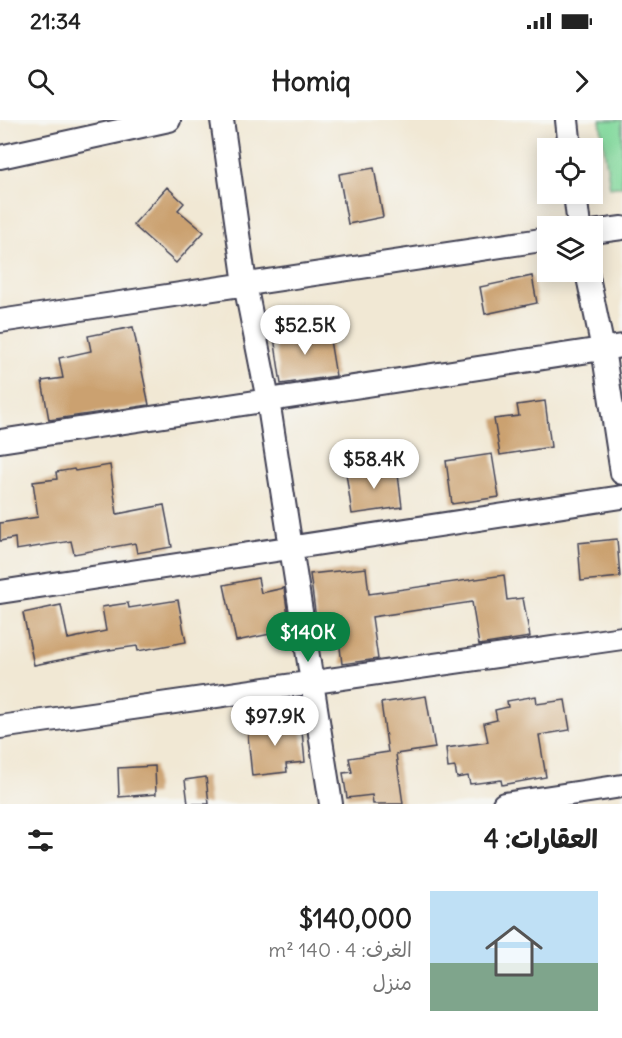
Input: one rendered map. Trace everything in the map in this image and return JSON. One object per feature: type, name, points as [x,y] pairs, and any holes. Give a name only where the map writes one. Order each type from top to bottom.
[{"type":"street","points":[[0,157],[169,120]]},
{"type":"street","points":[[222,120],[245,285],[268,400],[331,804]]},
{"type":"street","points":[[567,120],[569,138]]},
{"type":"street","points":[[603,231],[622,228]]},
{"type":"street","points":[[0,321],[537,241]]},
{"type":"street","points":[[590,282],[612,347],[622,473]]},
{"type":"street","points":[[0,441],[612,347]]},
{"type":"street","points":[[0,592],[622,497]]},
{"type":"street","points":[[0,727],[622,638]]},
{"type":"street","points":[[504,804],[622,786]]},
{"type":"green space","points":[[600,120],[622,120],[622,186],[610,188]]},
{"type":"building","points":[[374,168],[383,217],[348,224],[339,174]]},
{"type":"building","points":[[167,187],[184,203],[178,210],[204,232],[176,263],[133,225]]},
{"type":"building","points":[[532,276],[537,303],[485,314],[480,287]]},
{"type":"building","points":[[133,327],[149,405],[49,420],[42,381],[63,378],[59,358],[91,351],[88,336]]},
{"type":"building","points":[[328,328],[336,376],[281,384],[274,337]]},
{"type":"building","points":[[545,401],[551,447],[500,455],[494,419],[519,416],[517,405]]},
{"type":"building","points":[[492,454],[499,497],[452,504],[446,461]]},
{"type":"building","points":[[110,465],[117,514],[164,505],[172,547],[137,553],[135,543],[74,554],[71,541],[16,550],[15,538],[0,541],[0,523],[38,517],[33,482],[57,479],[56,472]]},
{"type":"building","points":[[397,466],[402,507],[352,514],[346,473]]},
{"type":"building","points":[[617,539],[620,577],[581,581],[578,543]]},
{"type":"building","points":[[366,568],[369,594],[504,575],[507,600],[523,598],[530,637],[479,645],[472,602],[372,617],[378,659],[342,664],[337,623],[317,626],[310,574]]},
{"type":"building","points":[[258,578],[261,593],[284,588],[290,630],[236,641],[224,585]]},
{"type":"building","points":[[178,600],[186,642],[138,651],[137,646],[109,650],[34,665],[23,613],[61,605],[68,639],[106,631],[102,607],[128,603],[129,608]]},
{"type":"building","points":[[426,696],[435,748],[396,754],[403,804],[373,804],[372,795],[347,798],[343,773],[352,772],[349,758],[388,752],[381,703]]},
{"type":"building","points":[[536,696],[537,704],[565,700],[570,730],[539,735],[546,777],[502,785],[501,780],[470,784],[468,776],[457,778],[455,767],[448,768],[446,748],[488,742],[484,723],[497,720],[495,710],[508,707],[507,701]]},
{"type":"building","points":[[301,721],[305,762],[286,764],[287,772],[252,776],[247,726]]},
{"type":"building","points":[[155,766],[156,794],[119,797],[118,768]]},
{"type":"building","points":[[206,777],[209,804],[188,804],[185,780]]}]
